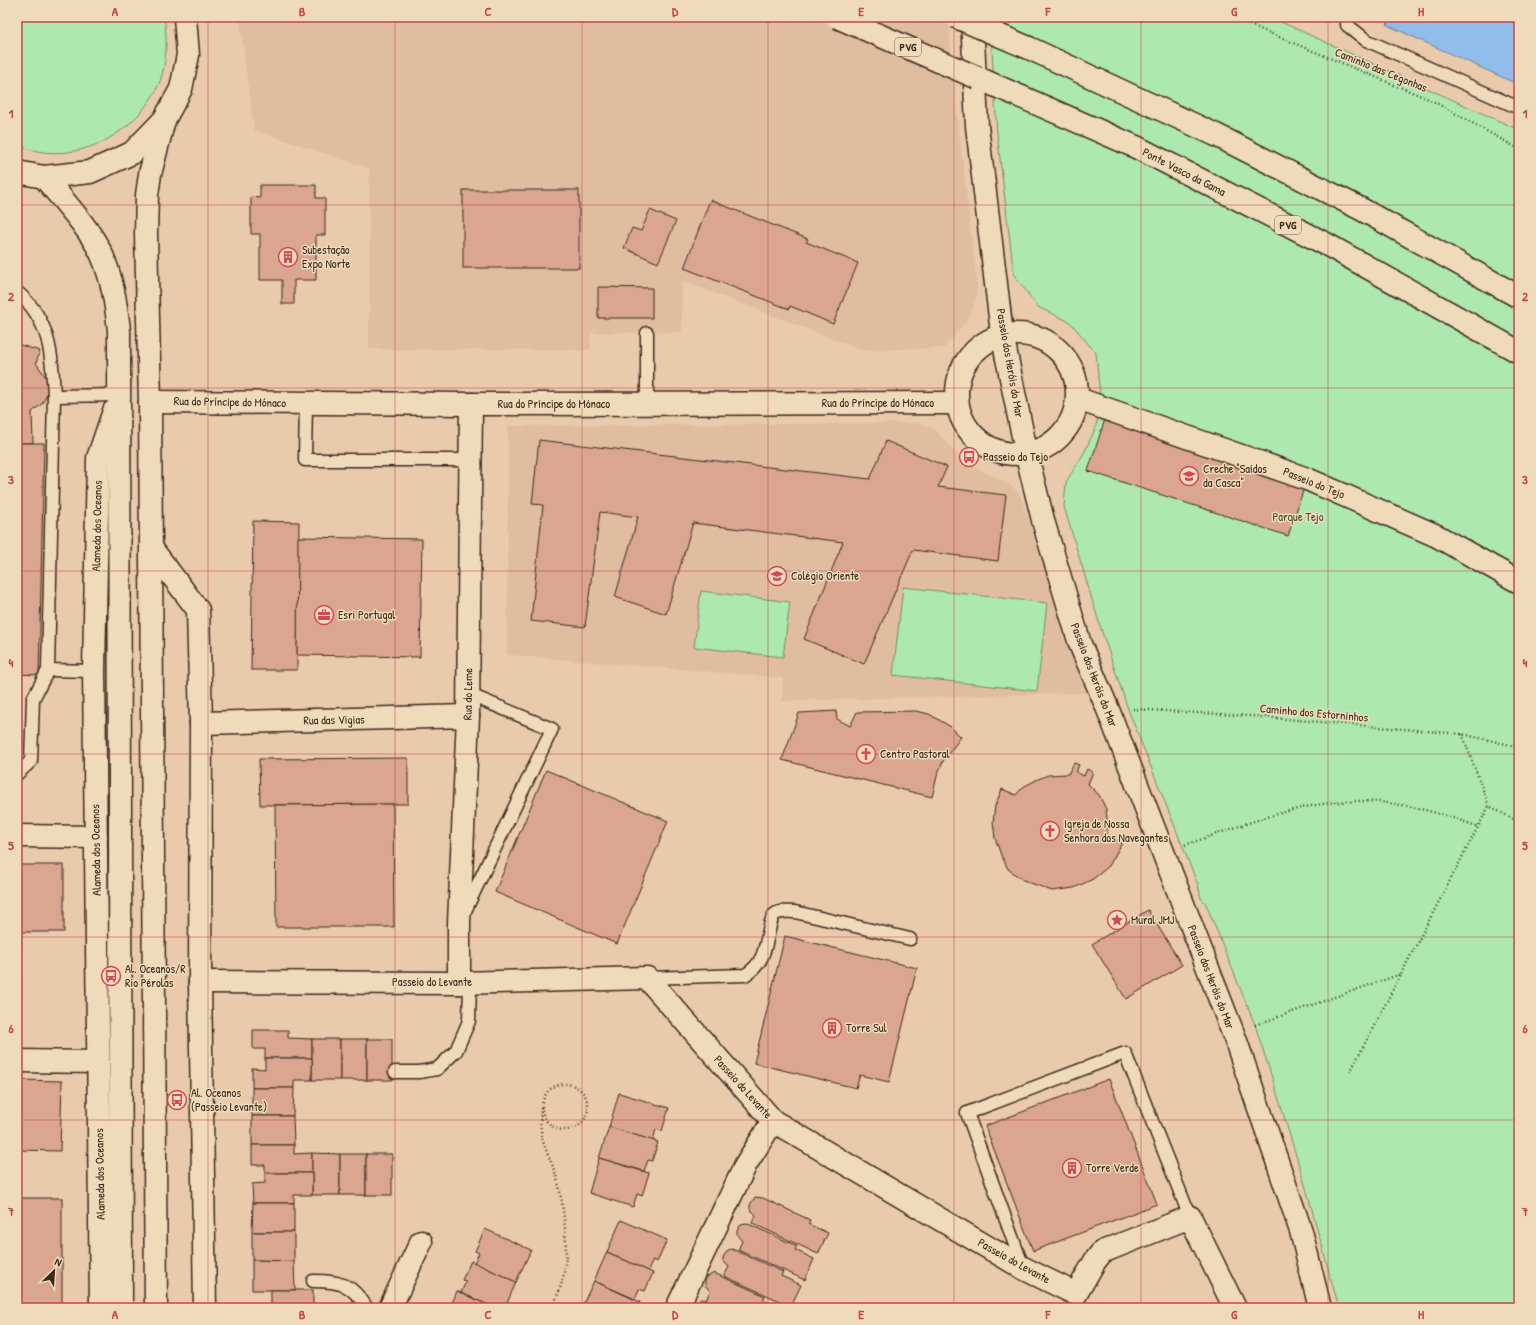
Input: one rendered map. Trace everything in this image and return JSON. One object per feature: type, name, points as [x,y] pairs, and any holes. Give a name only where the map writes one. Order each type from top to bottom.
[{"type":"main road","name":"Ponte Vasco da Gama","points":[[837,17],[1136,148],[1326,244],[1519,352]]},
{"type":"main road","points":[[956,17],[1070,66],[1216,135],[1361,209],[1519,297]]},
{"type":"main road","name":"Passeio dos Heróis do Mar","points":[[972,17],[977,126],[1002,334],[1027,456],[1044,524],[1080,644],[1107,707],[1236,1040],[1301,1231],[1320,1308]]},
{"type":"main road","points":[[156,1308],[152,549],[146,234],[147,195],[155,151],[164,120],[181,89],[188,55],[186,18]]},
{"type":"main road","points":[[17,172],[44,177],[90,172],[132,153],[164,120]]},
{"type":"main road","name":"Alameda dos Oceanos","points":[[44,177],[93,239],[100,252],[109,274],[119,330],[121,1308]]},
{"type":"main road","points":[[1002,334],[1024,334],[1040,337],[1053,345],[1064,356],[1073,369],[1077,384],[1078,399],[1074,414],[1068,427],[1058,439],[1046,447],[1027,456],[1003,453],[978,440],[968,429],[961,416],[957,403],[959,379],[968,358],[979,346],[1002,334]]},
{"type":"main road","name":"Alameda dos Oceanos","points":[[102,1308],[94,671],[98,458],[120,395]]},
{"type":"main road","name":"Passeio do Tejo","points":[[1078,399],[1307,479],[1437,536],[1519,582]]},
{"type":"main road","name":"Rua do Príncipe do Mónaco","points":[[150,402],[471,404],[957,403]]},
{"type":"main road","name":"Rua do Leme","points":[[464,983],[459,923],[468,716],[471,404]]},
{"type":"main road","points":[[152,549],[198,610],[200,723],[200,982],[205,1308]]},
{"type":"main road","name":"Rua das Vigias","points":[[200,723],[468,716]]},
{"type":"main road","points":[[17,836],[96,837]]},
{"type":"main road","name":"Passeio do Levante","points":[[200,982],[464,983],[647,978],[773,1121],[1023,1268],[1072,1301],[1094,1261],[1102,1252],[1190,1217]]},
{"type":"main road","points":[[17,1061],[98,1062]]},
{"type":"main road","points":[[677,1308],[746,1164],[773,1121]]},
{"type":"main road","points":[[1190,1217],[1235,1308]]},
{"type":"main road","points":[[390,1308],[421,1242]]},
{"type":"lane","points":[[1347,17],[1347,25],[1366,40],[1519,108]]},
{"type":"lane","points":[[17,292],[29,302],[46,330],[52,361],[54,396],[48,670],[33,700],[31,761],[17,774]]},
{"type":"lane","points":[[647,333],[647,404]]},
{"type":"lane","points":[[54,396],[120,395]]},
{"type":"lane","points":[[306,403],[305,460],[471,460]]},
{"type":"lane","points":[[48,670],[94,671]]},
{"type":"lane","points":[[459,923],[552,729],[468,694]]},
{"type":"lane","points":[[647,978],[745,975],[754,970],[762,960],[770,924],[774,916],[783,912],[795,912],[910,939]]},
{"type":"lane","points":[[395,1072],[419,1072],[437,1069],[456,1051],[469,1021],[464,983]]},
{"type":"lane","points":[[1023,1268],[967,1113],[1125,1054],[1190,1217]]},
{"type":"lane","points":[[313,1281],[329,1281],[346,1284],[358,1293],[367,1308]]},
{"type":"path","name":"Caminho das Cegonhas","points":[[1231,17],[1431,100],[1519,149]]},
{"type":"path","name":"Caminho dos Estorninhos","points":[[1107,707],[1250,716],[1462,734],[1519,747]]},
{"type":"path","points":[[1462,734],[1489,806],[1519,822]]},
{"type":"path","points":[[1182,846],[1275,814],[1317,804],[1342,802],[1380,802],[1413,807],[1436,812],[1479,827]]},
{"type":"path","points":[[1349,1074],[1489,806]]},
{"type":"path","points":[[1254,1025],[1401,974]]},
{"type":"path","points":[[541,1107],[546,1122],[553,1127],[568,1130],[582,1124],[588,1110],[588,1102],[581,1089],[567,1083],[559,1084],[549,1090],[542,1099],[541,1107],[540,1123],[541,1138],[559,1188],[565,1246],[565,1272],[552,1308]]},
{"type":"shaded area","points":[[239,17],[949,17],[951,59],[977,285],[976,298],[972,311],[965,323],[944,348],[862,350],[682,281],[682,332],[591,333],[591,350],[369,349],[369,168],[254,130]]},
{"type":"shaded area","name":"Colégio Oriente","points":[[923,424],[936,430],[965,463],[1004,481],[1014,488],[1021,497],[1086,693],[782,701],[783,678],[507,655],[508,426]]},
{"type":"green space","points":[[17,17],[164,17],[166,55],[162,75],[155,92],[130,124],[113,136],[96,145],[77,151],[57,153],[37,151],[17,145]]},
{"type":"green space","name":"Parque Tejo","points":[[990,17],[1270,17],[1519,130],[1519,1308],[1339,1308],[1306,1188],[1255,1025],[1206,904],[1201,898],[1198,885],[1128,709],[1101,629],[1064,507],[1066,482],[1084,453],[1095,429],[1101,407],[1096,353],[1070,322],[1038,307],[1014,275],[997,134]]},
{"type":"green space","points":[[903,587],[1047,603],[1037,691],[893,675]]},
{"type":"green space","points":[[701,591],[790,602],[783,657],[694,647]]},
{"type":"water","points":[[1390,17],[1519,17],[1519,85],[1387,25]]},
{"type":"building","name":"Subestação Expo Norte","points":[[260,185],[316,185],[316,198],[325,198],[325,235],[316,235],[316,280],[294,280],[294,304],[282,304],[282,280],[260,280],[260,234],[251,234],[251,197],[260,198]]},
{"type":"building","points":[[463,190],[579,190],[579,268],[463,268]]},
{"type":"building","points":[[710,200],[808,239],[806,242],[858,263],[833,324],[790,306],[789,309],[684,268]]},
{"type":"building","points":[[650,210],[676,221],[658,263],[624,248],[632,228],[641,231]]},
{"type":"building","points":[[598,287],[652,288],[652,318],[598,318]]},
{"type":"building","points":[[17,344],[40,351],[36,363],[48,380],[49,388],[43,403],[32,412],[33,443],[17,443]]},
{"type":"building","points":[[1106,416],[1306,482],[1288,536],[1088,471]]},
{"type":"building","points":[[539,440],[870,479],[886,441],[947,467],[938,487],[1006,495],[998,561],[913,550],[864,664],[804,639],[843,542],[693,523],[666,614],[615,597],[638,517],[600,512],[585,627],[531,621],[543,505],[532,504]]},
{"type":"building","points":[[17,443],[44,443],[39,675],[17,674]]},
{"type":"building","points":[[253,521],[299,522],[297,670],[251,670]]},
{"type":"building","points":[[298,537],[422,539],[420,657],[297,655]]},
{"type":"building","name":"Centro Pastoral","points":[[836,711],[837,719],[850,726],[857,712],[916,711],[929,714],[951,727],[961,737],[943,761],[937,776],[932,797],[782,760],[799,713]]},
{"type":"building","points":[[408,758],[408,804],[260,805],[259,759]]},
{"type":"building","name":"Igreja de Nossa Senhora dos Navegantes","points":[[1074,763],[1079,765],[1076,772],[1084,776],[1087,769],[1093,772],[1088,784],[1099,795],[1106,809],[1108,826],[1106,835],[1122,843],[1109,866],[1093,879],[1074,888],[1052,891],[1023,880],[1008,869],[995,838],[993,822],[995,806],[1002,789],[1016,795],[1023,787],[1038,779],[1048,775],[1068,774]]},
{"type":"building","points":[[546,770],[668,821],[617,944],[495,892]]},
{"type":"building","points":[[393,804],[394,927],[276,927],[275,805]]},
{"type":"building","points":[[17,865],[64,865],[64,932],[21,932],[21,998],[17,998]]},
{"type":"building","points":[[1148,910],[1182,965],[1126,999],[1092,944]]},
{"type":"building","name":"Torre Sul","points":[[785,936],[917,968],[889,1082],[860,1075],[856,1088],[754,1063]]},
{"type":"building","points":[[253,1030],[288,1030],[288,1038],[312,1039],[312,1058],[265,1058],[265,1049],[253,1049]]},
{"type":"building","points":[[312,1039],[340,1039],[340,1080],[312,1080]]},
{"type":"building","points":[[340,1039],[367,1039],[367,1080],[340,1080]]},
{"type":"building","points":[[367,1039],[392,1039],[392,1080],[367,1080]]},
{"type":"building","points":[[265,1058],[312,1058],[312,1080],[294,1080],[294,1088],[252,1088],[252,1068],[265,1069]]},
{"type":"building","name":"Torre Verde","points":[[1109,1079],[1157,1204],[1033,1251],[985,1126]]},
{"type":"building","points":[[17,1080],[62,1081],[60,1151],[17,1150]]},
{"type":"building","points":[[252,1088],[294,1088],[293,1116],[252,1116]]},
{"type":"building","points":[[619,1093],[669,1108],[662,1131],[656,1129],[653,1141],[609,1127]]},
{"type":"building","points":[[252,1116],[293,1116],[294,1145],[252,1145]]},
{"type":"building","points":[[609,1127],[658,1142],[652,1161],[648,1160],[644,1171],[599,1158]]},
{"type":"building","points":[[252,1145],[294,1145],[294,1154],[312,1153],[312,1173],[265,1173],[265,1165],[252,1165]]},
{"type":"building","points":[[312,1153],[340,1154],[340,1195],[312,1195]]},
{"type":"building","points":[[340,1154],[366,1154],[366,1195],[340,1195]]},
{"type":"building","points":[[366,1154],[392,1154],[392,1195],[366,1195]]},
{"type":"building","points":[[599,1158],[649,1173],[642,1196],[637,1194],[633,1207],[589,1193]]},
{"type":"building","points":[[265,1173],[312,1173],[312,1195],[294,1195],[294,1203],[253,1203],[252,1184],[265,1183]]},
{"type":"building","points":[[755,1197],[763,1198],[810,1220],[808,1224],[828,1233],[818,1254],[752,1223],[756,1215],[750,1209],[750,1205]]},
{"type":"building","points":[[17,1198],[62,1198],[62,1308],[17,1308]]},
{"type":"building","points":[[253,1203],[294,1203],[294,1232],[252,1232]]},
{"type":"building","points":[[621,1220],[667,1240],[657,1262],[653,1260],[648,1271],[607,1252]]},
{"type":"building","points":[[746,1223],[797,1246],[795,1250],[814,1259],[805,1280],[738,1250],[742,1241],[737,1235],[737,1231],[741,1224]]},
{"type":"building","points":[[485,1229],[531,1250],[516,1282],[474,1263],[479,1253],[475,1251]]},
{"type":"building","points":[[252,1232],[294,1232],[294,1261],[252,1260]]},
{"type":"building","points":[[732,1249],[783,1272],[781,1276],[801,1285],[791,1306],[724,1276],[729,1267],[723,1261],[723,1257],[728,1250]]},
{"type":"building","points":[[607,1252],[653,1273],[645,1291],[639,1289],[635,1299],[594,1281]]},
{"type":"building","points":[[252,1260],[294,1261],[295,1290],[252,1290]]},
{"type":"building","points":[[471,1261],[516,1282],[505,1308],[495,1308],[461,1293],[466,1281],[462,1280]]},
{"type":"building","points":[[714,1273],[765,1296],[763,1300],[780,1308],[724,1308],[706,1300],[710,1291],[705,1285],[705,1281],[707,1277]]},
{"type":"building","points":[[594,1281],[640,1302],[637,1308],[581,1308]]},
{"type":"building","points":[[271,1290],[313,1290],[313,1308],[271,1308]]},
{"type":"building","points":[[457,1291],[461,1293],[495,1308],[450,1308]]},
{"type":"building","points":[[701,1299],[722,1308],[692,1308],[694,1303]]},
{"type":"place","name":"Subestação Expo Norte","points":[[288,257]]},
{"type":"place","name":"Passeio do Tejo","points":[[969,457]]},
{"type":"place","name":"Creche \"Saídos da Casca\"","points":[[1189,476]]},
{"type":"place","name":"Colégio Oriente","points":[[777,576]]},
{"type":"place","name":"Esri Portugal","points":[[324,615]]},
{"type":"place","name":"Centro Pastoral","points":[[866,754]]},
{"type":"place","name":"Igreja de Nossa Senhora dos Navegantes","points":[[1050,831]]},
{"type":"place","name":"Mural JMJ","points":[[1117,920]]},
{"type":"place","name":"Al. Oceanos/R Rio Pérolas","points":[[111,976]]},
{"type":"place","name":"Torre Sul","points":[[832,1028]]},
{"type":"place","name":"Al. Oceanos (Passeio Levante)","points":[[177,1100]]},
{"type":"place","name":"Torre Verde","points":[[1072,1168]]}]
